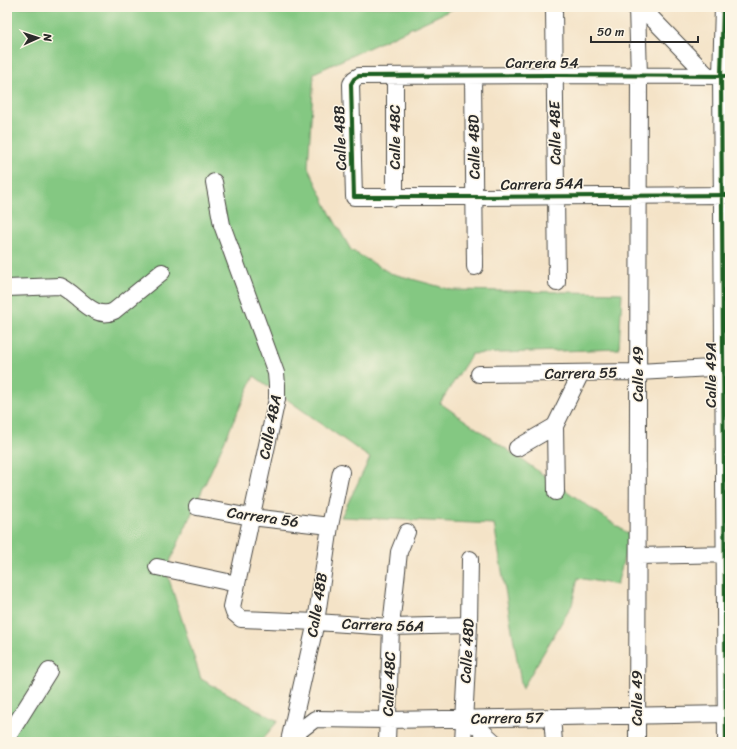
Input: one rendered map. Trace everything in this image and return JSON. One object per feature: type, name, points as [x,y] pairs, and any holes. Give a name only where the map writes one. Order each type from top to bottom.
[{"type":"street","name":"Calle 48E","points":[[554,7],[557,283]]},
{"type":"street","name":"Calle 49","points":[[637,7],[637,742]]},
{"type":"street","points":[[641,7],[720,76]]},
{"type":"street","name":"Calle 49A","points":[[723,7],[720,76],[726,195],[728,714],[726,742]]},
{"type":"street","name":"Carrera 54","points":[[354,79],[359,76],[720,76]]},
{"type":"street","name":"Calle 48C","points":[[395,76],[395,198]]},
{"type":"street","name":"Calle 48D","points":[[473,76],[475,267]]},
{"type":"street","name":"Calle 48B","points":[[354,79],[351,84],[354,197]]},
{"type":"street","name":"Calle 48A","points":[[214,182],[222,225],[276,372],[277,385],[277,399],[232,607]]},
{"type":"street","name":"Carrera 54A","points":[[354,197],[395,198],[726,195]]},
{"type":"street","points":[[7,288],[60,286],[67,289],[80,302],[90,308],[103,314],[108,314],[162,272]]},
{"type":"street","name":"Carrera 55","points":[[479,374],[638,372],[726,367]]},
{"type":"street","points":[[556,492],[554,426],[581,373]]},
{"type":"street","points":[[517,448],[554,426]]},
{"type":"street","name":"Calle 48B","points":[[289,740],[316,622],[330,526],[341,472]]},
{"type":"street","name":"Carrera 56","points":[[197,507],[251,517],[330,526]]},
{"type":"street","name":"Calle 48C","points":[[387,742],[391,627],[399,552],[407,532]]},
{"type":"street","points":[[638,556],[727,554]]},
{"type":"street","name":"Calle 48D","points":[[462,742],[466,719],[470,625],[470,559]]},
{"type":"street","points":[[157,567],[237,584]]},
{"type":"street","name":"Carrera 56A","points":[[232,607],[234,613],[241,619],[391,627],[470,625]]},
{"type":"street","points":[[7,738],[49,671]]},
{"type":"street","name":"Carrera 57","points":[[289,740],[315,718],[388,720],[728,714]]},
{"type":"street","points":[[552,717],[554,742]]},
{"type":"street","points":[[466,719],[494,742]]},
{"type":"green space","points":[[7,7],[457,7],[314,73],[308,167],[330,213],[351,250],[390,273],[452,290],[622,293],[619,349],[472,354],[440,403],[630,535],[617,585],[578,578],[572,605],[522,689],[494,524],[341,517],[370,458],[254,376],[166,570],[201,679],[278,721],[260,742],[7,742]]},
{"type":"cycle path","points":[[723,7],[721,76],[726,742]]},
{"type":"cycle path","points":[[730,76],[359,76],[354,79],[351,84],[354,197],[730,195]]}]
